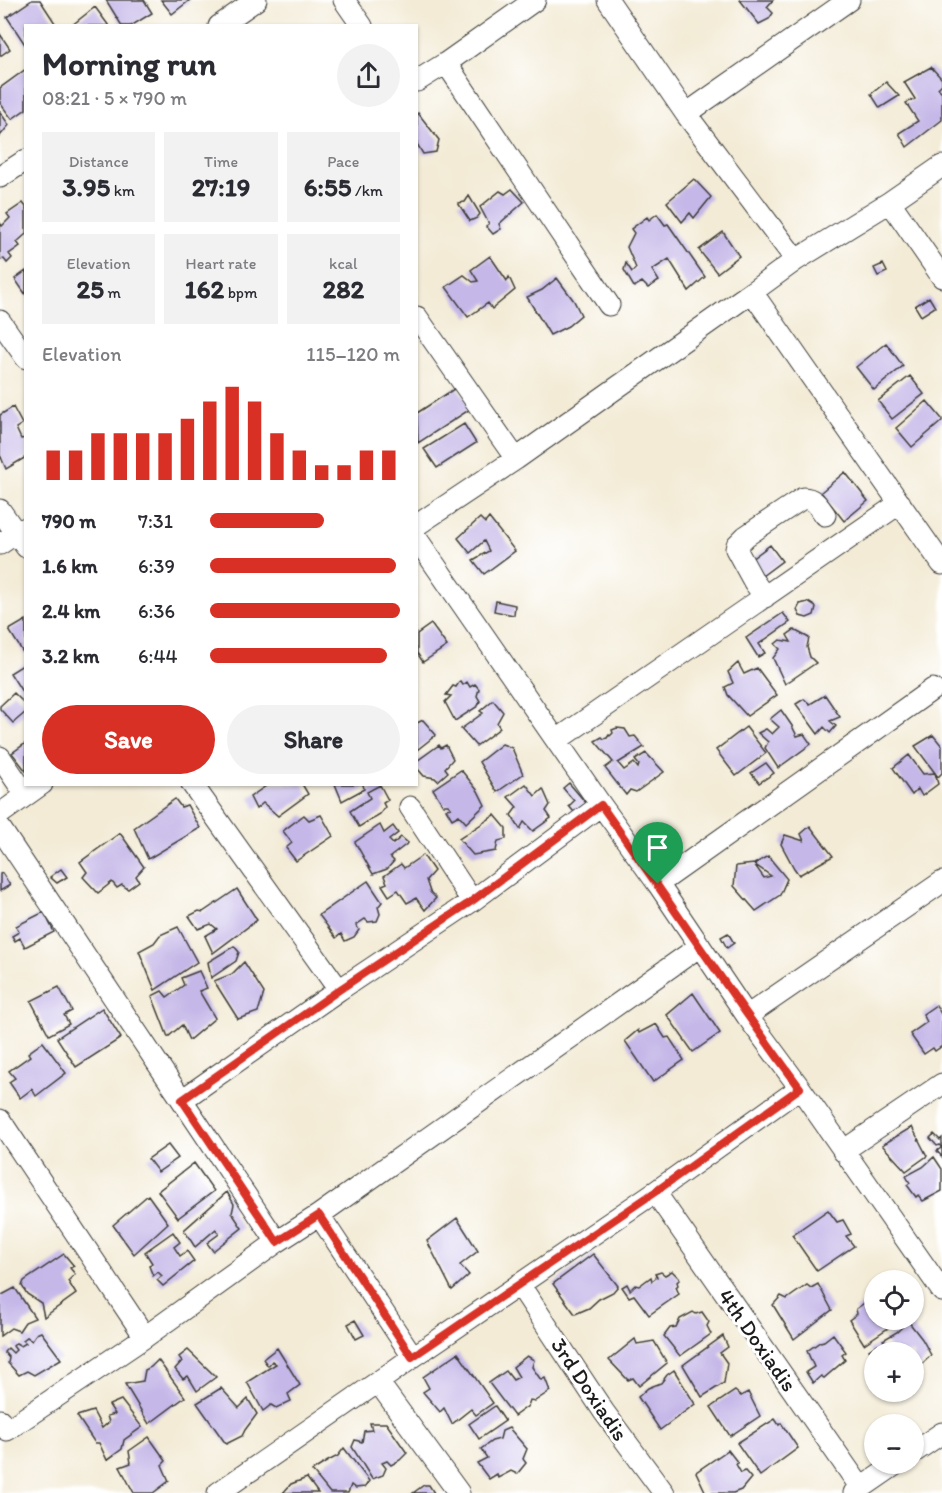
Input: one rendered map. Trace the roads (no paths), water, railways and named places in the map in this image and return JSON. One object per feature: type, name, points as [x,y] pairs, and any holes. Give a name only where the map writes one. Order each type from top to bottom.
[{"type":"street","points":[[222,24],[255,0]]},
{"type":"street","points":[[344,0],[361,24]]},
{"type":"street","points":[[418,80],[535,0]]},
{"type":"street","points":[[608,0],[686,114],[796,260]]},
{"type":"street","points":[[686,114],[849,0]]},
{"type":"street","points":[[446,63],[609,304]]},
{"type":"street","points":[[0,177],[24,161]]},
{"type":"street","points":[[418,524],[516,459],[796,260],[890,202],[942,166]]},
{"type":"street","points":[[890,202],[942,277]]},
{"type":"street","points":[[752,292],[942,564]]},
{"type":"street","points":[[418,318],[516,459]]},
{"type":"street","points":[[0,321],[24,354]]},
{"type":"street","points":[[765,597],[749,574],[736,549],[737,545],[746,536],[803,498],[809,498],[815,502],[825,515]]},
{"type":"street","points":[[557,741],[900,503]]},
{"type":"street","points":[[0,510],[17,538]]},
{"type":"street","points":[[418,540],[658,884],[747,1016],[941,1289]]},
{"type":"street","points":[[658,884],[933,689]]},
{"type":"street","points":[[0,758],[24,781]]},
{"type":"street","points":[[193,786],[339,990]]},
{"type":"street","points":[[0,814],[34,790]]},
{"type":"street","points":[[182,1100],[339,990],[472,901],[601,805]]},
{"type":"street","points":[[410,807],[472,901]]},
{"type":"street","points":[[0,828],[277,1242]]},
{"type":"street","points":[[747,1016],[942,882]]},
{"type":"street","points":[[2,1428],[145,1337],[700,946]]},
{"type":"street","points":[[843,1151],[942,1084]]},
{"type":"street","points":[[218,1493],[412,1357],[655,1192],[800,1088]]},
{"type":"street","points":[[0,1120],[145,1337]]},
{"type":"street","name":"4th Doxiadis","points":[[655,1192],[857,1491]]},
{"type":"street","points":[[319,1215],[412,1357]]},
{"type":"street","name":"3rd Doxiadis","points":[[519,1284],[604,1412],[664,1493]]},
{"type":"street","points":[[378,1382],[459,1493]]},
{"type":"street","points":[[924,1445],[942,1433]]},
{"type":"street","points":[[857,1491],[882,1474]]}]
